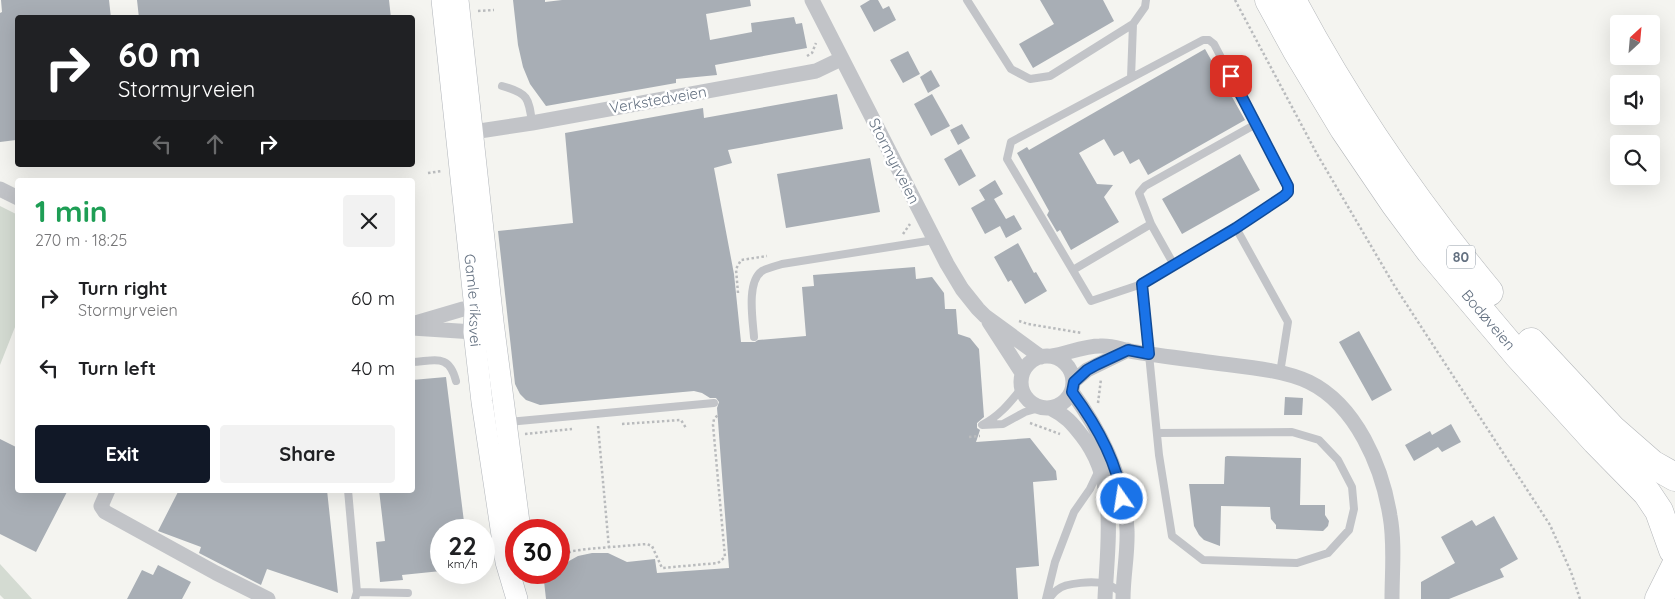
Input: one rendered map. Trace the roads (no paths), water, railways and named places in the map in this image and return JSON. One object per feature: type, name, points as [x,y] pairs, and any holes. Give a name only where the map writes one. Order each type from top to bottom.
[{"type":"highway","name":"Bodøveien","points":[[1269,0],[1339,121],[1411,226],[1523,361],[1596,441],[1647,493],[1659,511],[1675,551],[1659,599]]},
{"type":"highway","name":"Bodøveien","points":[[1292,0],[1328,64],[1380,148],[1472,272],[1536,347],[1612,429],[1652,464],[1675,477]]},
{"type":"street","name":"Gamle riksvei","points":[[442,0],[482,402],[506,562],[517,599]]},
{"type":"street","name":"Gamle riksvei","points":[[458,0],[493,322],[513,428],[519,519]]},
{"type":"street","name":"Stormyrveien","points":[[812,0],[934,240],[962,290],[986,316],[1022,373]]},
{"type":"street","name":"Verkstedveien","points":[[473,132],[816,71],[841,59]]},
{"type":"street","points":[[0,189],[15,196]]},
{"type":"street","points":[[415,325],[463,309],[474,309],[493,322],[474,332],[415,326]]},
{"type":"street","name":"Stormyrveien","points":[[986,316],[1047,356]]},
{"type":"street","points":[[1105,599],[1108,521],[1107,490],[1100,467],[1091,447],[1066,416],[1028,401],[1021,389],[1022,373],[1032,360],[1100,346],[1114,346],[1149,354],[1280,373],[1308,382],[1332,397],[1348,412],[1377,466],[1386,494],[1391,518],[1392,599]]},
{"type":"street","points":[[1045,408],[1060,406],[1067,400],[1073,386],[1087,370],[1128,350]]},
{"type":"street","points":[[1047,356],[1061,359],[1072,373],[1073,386],[1109,453],[1120,484],[1127,529],[1121,597]]},
{"type":"street","points":[[107,493],[101,506],[105,512],[216,573],[268,599]]},
{"type":"street","points":[[523,584],[524,599]]},
{"type":"lane","points":[[967,0],[1011,69],[1030,79],[1050,76],[1133,24],[1145,7],[1146,0]]},
{"type":"lane","points":[[1131,78],[1133,24]]},
{"type":"lane","points":[[1203,40],[1209,40],[1214,44],[1256,124],[1288,186],[1288,192],[1236,228],[1142,284],[1091,301],[1007,159],[1011,142],[1203,40]]},
{"type":"lane","points":[[502,86],[521,92],[526,96],[529,102],[532,123]]},
{"type":"lane","points":[[1174,265],[1151,224],[1139,193],[1145,186],[1256,124]]},
{"type":"lane","points":[[1073,270],[1151,224]]},
{"type":"lane","points":[[1236,228],[1288,322],[1280,373]]},
{"type":"lane","points":[[754,337],[752,298],[754,282],[762,271],[782,264],[934,240]]},
{"type":"lane","points":[[1142,284],[1157,433],[1172,536],[1202,560],[1297,563],[1328,553],[1349,530],[1354,509],[1352,487],[1338,460],[1319,440],[1292,432],[1157,433]]},
{"type":"lane","points":[[415,362],[440,360],[446,362],[452,368],[456,381]]},
{"type":"lane","points":[[1021,389],[1001,413],[982,425],[1003,424],[1025,412],[1045,408]]},
{"type":"lane","points":[[513,428],[714,403]]},
{"type":"lane","points":[[1048,599],[1055,562],[1074,512],[1090,488],[1100,467]]},
{"type":"lane","points":[[348,493],[356,595],[408,593]]},
{"type":"lane","points":[[1048,599],[1057,590],[1066,585],[1077,583],[1105,584],[1115,587],[1121,597]]}]
